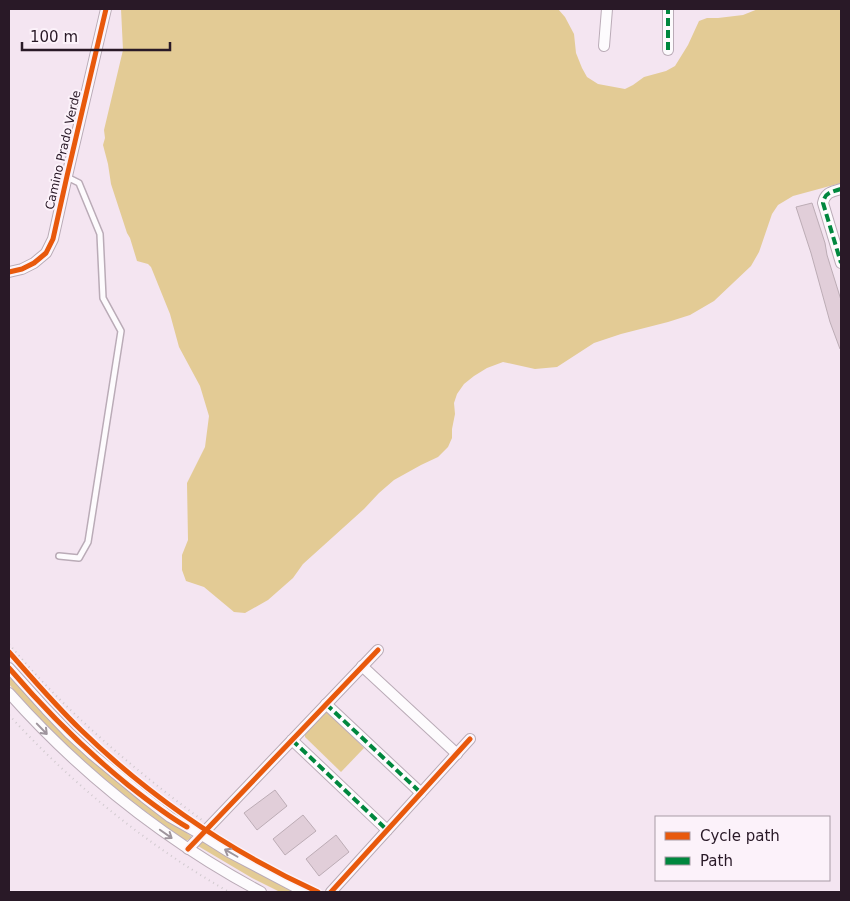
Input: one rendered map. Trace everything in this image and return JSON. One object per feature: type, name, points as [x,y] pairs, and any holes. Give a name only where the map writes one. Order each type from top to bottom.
[{"type":"street","name":"Camino Prado Verde","points":[[9,272],[22,269],[34,263],[46,253],[54,239],[106,9]]},
{"type":"street","points":[[604,46],[606,9]]},
{"type":"street","points":[[668,9],[668,50]]},
{"type":"street","points":[[841,190],[828,193],[824,197],[823,203],[841,263]]},
{"type":"street","points":[[188,849],[378,650]]},
{"type":"street","points":[[362,666],[457,754]]},
{"type":"street","points":[[9,668],[46,709],[93,755],[124,782],[170,817],[202,834],[229,852],[305,892]]},
{"type":"street","points":[[9,693],[48,736],[129,807],[188,849],[260,892]]},
{"type":"street","points":[[326,704],[421,793]]},
{"type":"street","points":[[331,892],[470,739]]},
{"type":"street","points":[[292,740],[388,830]]},
{"type":"lane","points":[[59,556],[79,558],[88,542],[121,331],[103,298],[100,234],[79,183],[67,176]]},
{"type":"path","points":[[9,644],[76,716],[104,742],[210,826]]},
{"type":"path","points":[[9,652],[46,694]]},
{"type":"path","points":[[9,715],[56,764],[112,812],[173,857],[229,892]]},
{"type":"shaded area","points":[[121,9],[558,9],[565,17],[574,34],[576,53],[587,77],[598,84],[625,89],[644,77],[666,71],[675,66],[688,45],[699,21],[707,18],[743,15],[758,9],[841,9],[841,183],[793,196],[778,205],[772,214],[759,252],[751,266],[714,301],[690,315],[594,343],[557,367],[535,369],[503,362],[487,368],[474,376],[464,384],[457,394],[454,403],[455,414],[452,438],[448,447],[438,457],[394,480],[303,564],[293,578],[268,600],[245,613],[234,612],[204,587],[186,581],[182,570],[182,555],[188,540],[187,483],[205,447],[209,416],[200,386],[179,347],[170,314],[151,267],[148,264],[137,261],[111,184],[103,145],[105,138],[104,130],[123,50]]},
{"type":"shaded area","points":[[9,674],[164,817],[191,836],[191,838],[185,840],[137,805],[92,768],[49,727],[9,684]]},
{"type":"shaded area","points":[[326,710],[364,748],[341,772],[305,737],[305,731]]},
{"type":"shaded area","points":[[203,840],[247,867],[296,892],[280,892],[252,878],[198,846],[198,843]]},
{"type":"building","points":[[812,203],[841,300],[841,349],[830,322],[796,207]]},
{"type":"building","points":[[275,790],[287,806],[257,830],[244,813]]},
{"type":"building","points":[[303,815],[316,831],[285,855],[273,839]]},
{"type":"building","points":[[336,835],[349,852],[319,876],[306,859]]},
{"type":"marked path","points":[[668,9],[668,50]]},
{"type":"marked path","points":[[841,189],[827,195],[823,203],[841,263]]},
{"type":"marked path","points":[[326,704],[421,793]]},
{"type":"marked path","points":[[292,740],[387,830]]},
{"type":"cycle path","points":[[9,272],[22,269],[34,263],[46,253],[53,239],[106,9]]},
{"type":"cycle path","points":[[188,849],[378,650]]},
{"type":"cycle path","points":[[9,652],[53,701],[107,755],[163,800],[223,841],[318,892]]},
{"type":"cycle path","points":[[9,668],[51,714],[96,758],[149,802],[187,827]]},
{"type":"cycle path","points":[[331,892],[470,739]]}]
